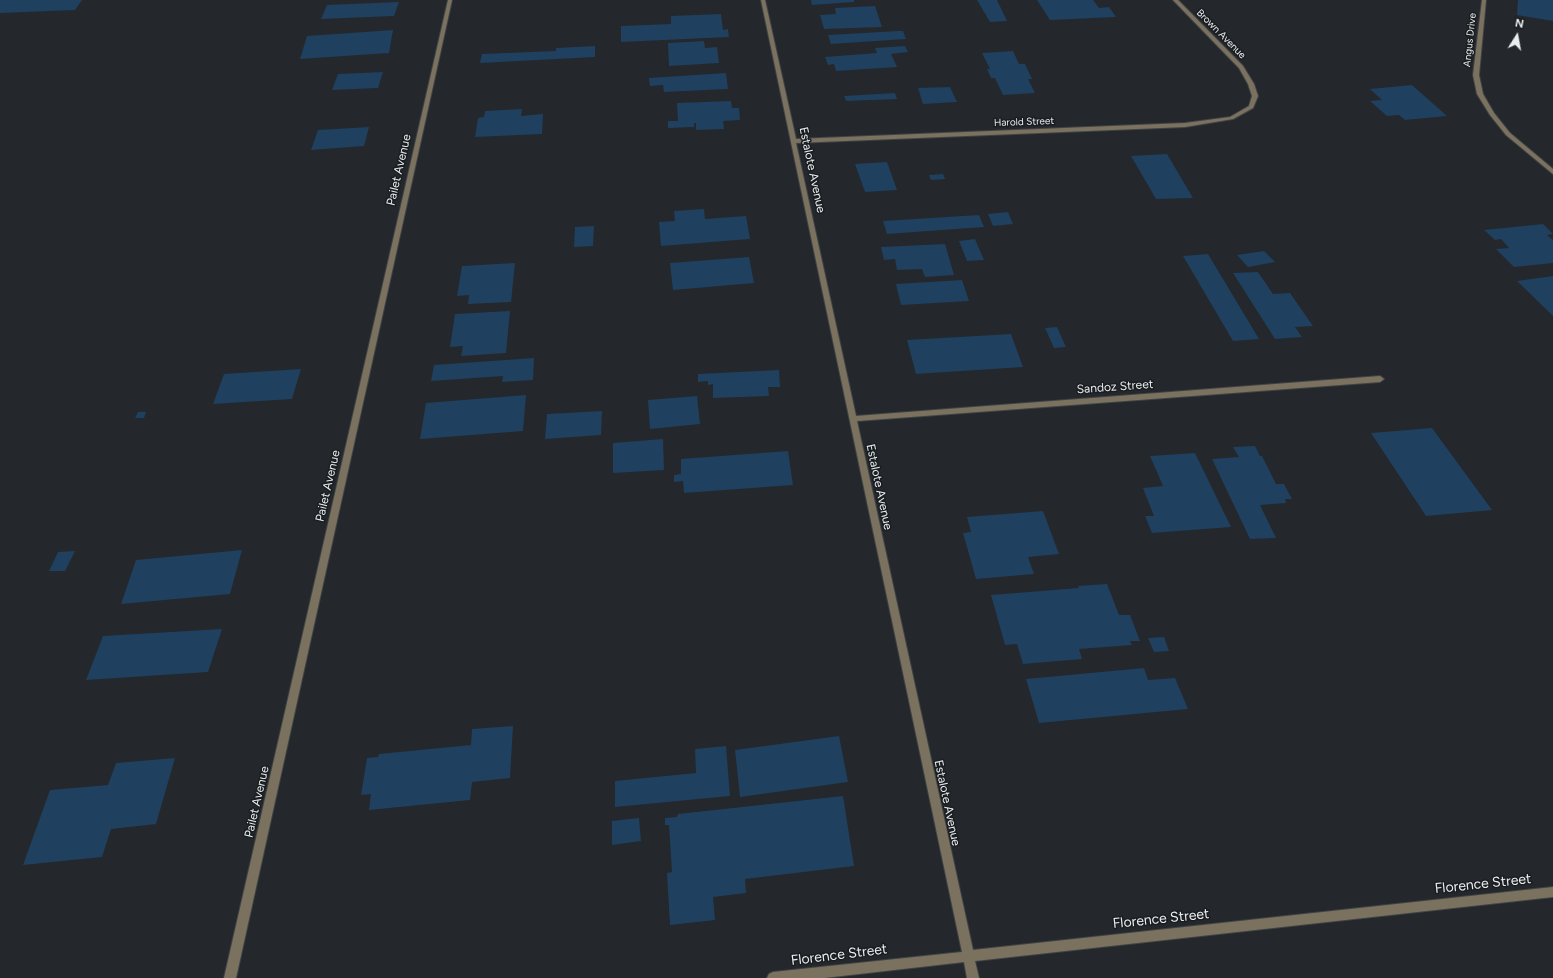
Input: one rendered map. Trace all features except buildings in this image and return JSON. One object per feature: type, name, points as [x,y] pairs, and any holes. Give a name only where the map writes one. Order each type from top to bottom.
[{"type":"street","name":"Pailet Avenue","points":[[230,978],[450,0]]},
{"type":"street","name":"Estalote Avenue","points":[[763,0],[973,978]]},
{"type":"street","name":"Brown Avenue","points":[[1175,0],[1241,67],[1251,84],[1255,96],[1250,107]]},
{"type":"street","name":"Angus Drive","points":[[1484,0],[1476,75],[1480,94],[1492,114],[1508,134],[1553,172]]},
{"type":"street","name":"Harold Street","points":[[794,141],[1185,124],[1231,118],[1250,107]]},
{"type":"street","name":"Sandoz Street","points":[[852,419],[1380,378]]},
{"type":"street","name":"Florence Street","points":[[773,978],[1553,892]]}]
